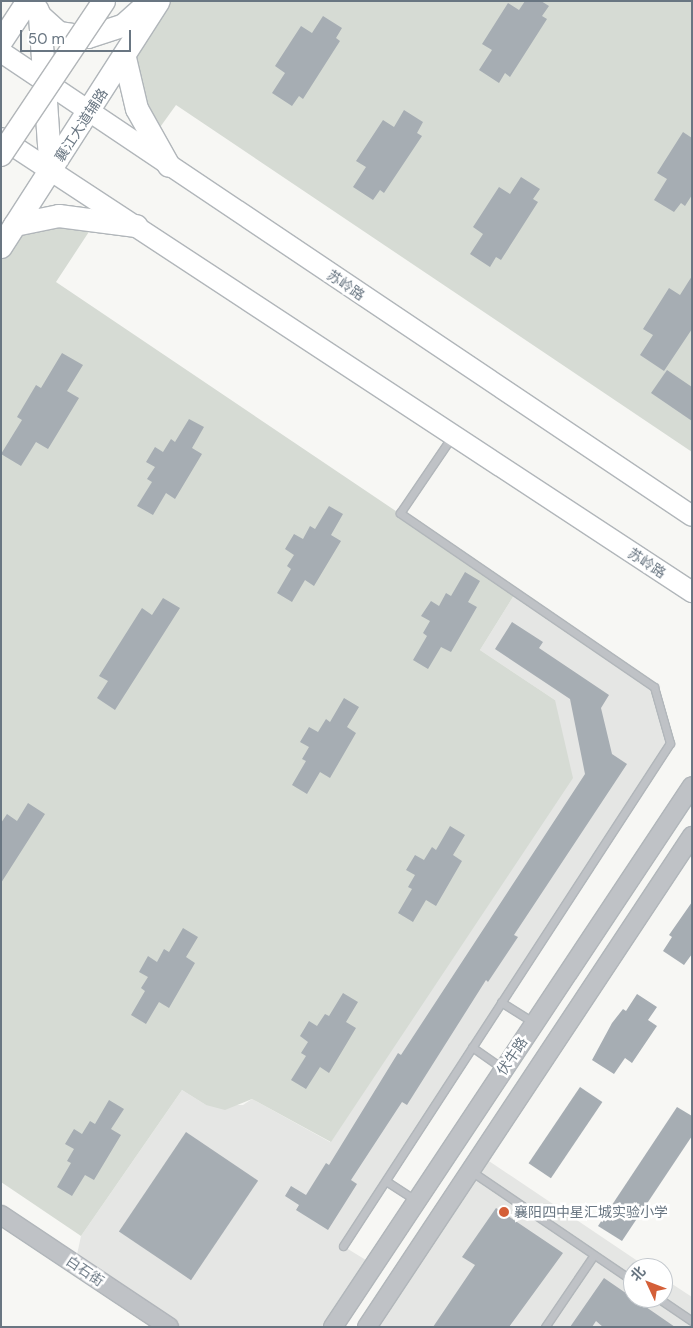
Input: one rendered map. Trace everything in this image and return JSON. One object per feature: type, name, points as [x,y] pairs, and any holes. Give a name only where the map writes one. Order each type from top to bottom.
[{"type":"main road","points":[[1,155],[104,1]]},
{"type":"main road","points":[[34,6],[59,32],[88,37],[124,25],[151,1]]},
{"type":"main road","name":"襄江大道辅路","points":[[1,247],[125,58],[159,1]]},
{"type":"main road","points":[[1,42],[34,6]]},
{"type":"main road","points":[[34,6],[44,81],[51,172]]},
{"type":"main road","name":"苏岭路","points":[[1,52],[692,516]]},
{"type":"main road","points":[[125,58],[137,109],[169,166]]},
{"type":"main road","name":"苏岭路","points":[[1,138],[692,592]]},
{"type":"main road","points":[[15,225],[59,216],[136,226]]},
{"type":"street","name":"伏牛路","points":[[333,1327],[692,786]]},
{"type":"street","points":[[367,1327],[692,836]]},
{"type":"street","name":"白石街","points":[[1,1215],[169,1327]]},
{"type":"lane","points":[[343,1246],[670,743],[654,687],[400,513],[453,435]]},
{"type":"lane","points":[[501,1002],[534,1024]]},
{"type":"lane","points":[[472,1048],[504,1069]]},
{"type":"lane","points":[[471,1170],[623,1274]]},
{"type":"lane","points":[[386,1181],[417,1201]]},
{"type":"lane","points":[[545,1327],[594,1255]]},
{"type":"lane","points":[[673,1308],[692,1321]]},
{"type":"shaded area","points":[[159,1],[692,1],[692,452],[176,105],[153,137],[125,58]]},
{"type":"shaded area","points":[[96,221],[56,282],[516,592],[480,650],[555,700],[573,778],[331,1142],[252,1099],[225,1110],[206,1105],[182,1090],[81,1236],[1,1182],[1,247],[15,225]]},
{"type":"shaded area","points":[[516,592],[654,687],[670,743],[343,1246],[374,1265],[333,1327],[169,1327],[75,1264],[81,1236],[182,1090],[206,1105],[243,1105],[252,1099],[330,1142],[555,700],[480,650]]},
{"type":"shaded area","name":"襄阳四中星汇城实验小学","points":[[480,1155],[633,1258],[623,1258],[623,1308],[673,1308],[673,1285],[692,1297],[692,1327],[367,1327]]},
{"type":"building","points":[[525,1],[541,1],[549,6],[542,16],[547,19],[510,77],[505,73],[499,83],[479,70],[492,50],[482,44],[508,3],[519,10]]},
{"type":"building","points":[[323,16],[342,28],[336,38],[340,41],[303,99],[299,96],[292,106],[272,93],[285,73],[275,66],[301,26],[312,33]]},
{"type":"building","points":[[404,110],[423,122],[417,133],[422,136],[384,193],[380,190],[373,200],[353,187],[366,167],[356,161],[383,120],[394,127]]},
{"type":"building","points":[[683,132],[692,138],[692,195],[685,206],[681,203],[674,212],[654,200],[667,179],[657,173]]},
{"type":"building","points":[[521,177],[540,189],[533,199],[538,202],[501,260],[496,257],[490,267],[470,254],[483,234],[473,227],[499,187],[510,194]]},
{"type":"building","points":[[692,276],[692,329],[664,371],[640,355],[653,335],[643,329],[669,288],[680,295]]},
{"type":"building","points":[[62,353],[83,365],[67,391],[79,398],[48,449],[36,442],[21,466],[1,454],[22,420],[17,417],[36,385],[41,388]]},
{"type":"building","points":[[667,370],[692,387],[692,421],[651,393]]},
{"type":"building","points":[[189,419],[204,427],[192,448],[202,454],[175,499],[166,493],[153,515],[137,506],[152,482],[147,479],[155,467],[146,462],[155,447],[163,452],[171,439],[175,442]]},
{"type":"building","points":[[329,506],[343,514],[331,535],[341,541],[314,586],[305,580],[292,602],[277,593],[291,569],[287,566],[294,555],[285,549],[294,534],[303,539],[310,526],[315,529]]},
{"type":"building","points":[[465,572],[480,581],[468,602],[477,607],[451,652],[441,647],[428,669],[413,660],[427,636],[423,633],[430,621],[421,616],[431,601],[439,606],[446,593],[451,596]]},
{"type":"building","points":[[163,598],[180,608],[115,710],[97,698],[108,681],[99,676],[142,608],[152,615]]},
{"type":"building","points":[[512,622],[543,642],[539,648],[609,695],[601,708],[612,754],[627,764],[514,935],[518,937],[488,982],[486,980],[407,1105],[402,1102],[351,1180],[357,1184],[328,1230],[296,1210],[299,1205],[285,1196],[291,1186],[306,1195],[326,1163],[329,1165],[398,1053],[401,1055],[585,774],[570,699],[495,649]]},
{"type":"building","points":[[344,698],[359,707],[347,727],[356,733],[330,778],[320,772],[307,794],[292,785],[306,761],[302,759],[309,747],[300,742],[309,727],[318,732],[326,719],[330,722]]},
{"type":"building","points":[[28,803],[45,814],[1,883],[1,823],[7,814],[17,821]]},
{"type":"building","points":[[450,826],[465,835],[453,855],[462,861],[436,906],[426,900],[413,922],[398,913],[412,889],[408,887],[415,875],[406,870],[415,855],[424,860],[432,847],[436,850]]},
{"type":"building","points":[[692,902],[692,954],[684,965],[663,951],[672,937],[669,935]]},
{"type":"building","points":[[183,928],[198,937],[186,957],[195,963],[169,1008],[159,1002],[146,1024],[131,1015],[145,991],[141,988],[148,977],[139,972],[148,956],[157,962],[164,949],[169,952]]},
{"type":"building","points":[[343,993],[358,1002],[346,1022],[356,1028],[329,1073],[320,1067],[306,1089],[291,1080],[306,1056],[301,1053],[308,1042],[300,1036],[309,1021],[317,1026],[325,1014],[329,1016]]},
{"type":"building","points":[[637,994],[657,1007],[648,1020],[657,1026],[632,1063],[625,1058],[614,1074],[592,1060],[612,1023],[623,1009],[626,1011]]},
{"type":"building","points":[[580,1087],[602,1102],[551,1178],[529,1163]]},
{"type":"building","points":[[109,1100],[124,1109],[111,1129],[121,1135],[94,1180],[85,1175],[72,1196],[57,1187],[71,1163],[67,1161],[74,1149],[65,1144],[74,1129],[82,1134],[90,1121],[95,1124]]},
{"type":"building","points":[[677,1107],[692,1116],[692,1136],[622,1241],[598,1226]]},
{"type":"building","points":[[186,1132],[258,1181],[191,1280],[119,1231]]},
{"type":"building","points":[[496,1208],[563,1253],[509,1327],[433,1327],[475,1265],[462,1257]]},
{"type":"building","points":[[604,1278],[623,1291],[623,1308],[647,1308],[675,1327],[603,1327],[596,1321],[592,1327],[570,1327]]},
{"type":"place","name":"襄阳四中星汇城实验小学","points":[[504,1212]]}]
